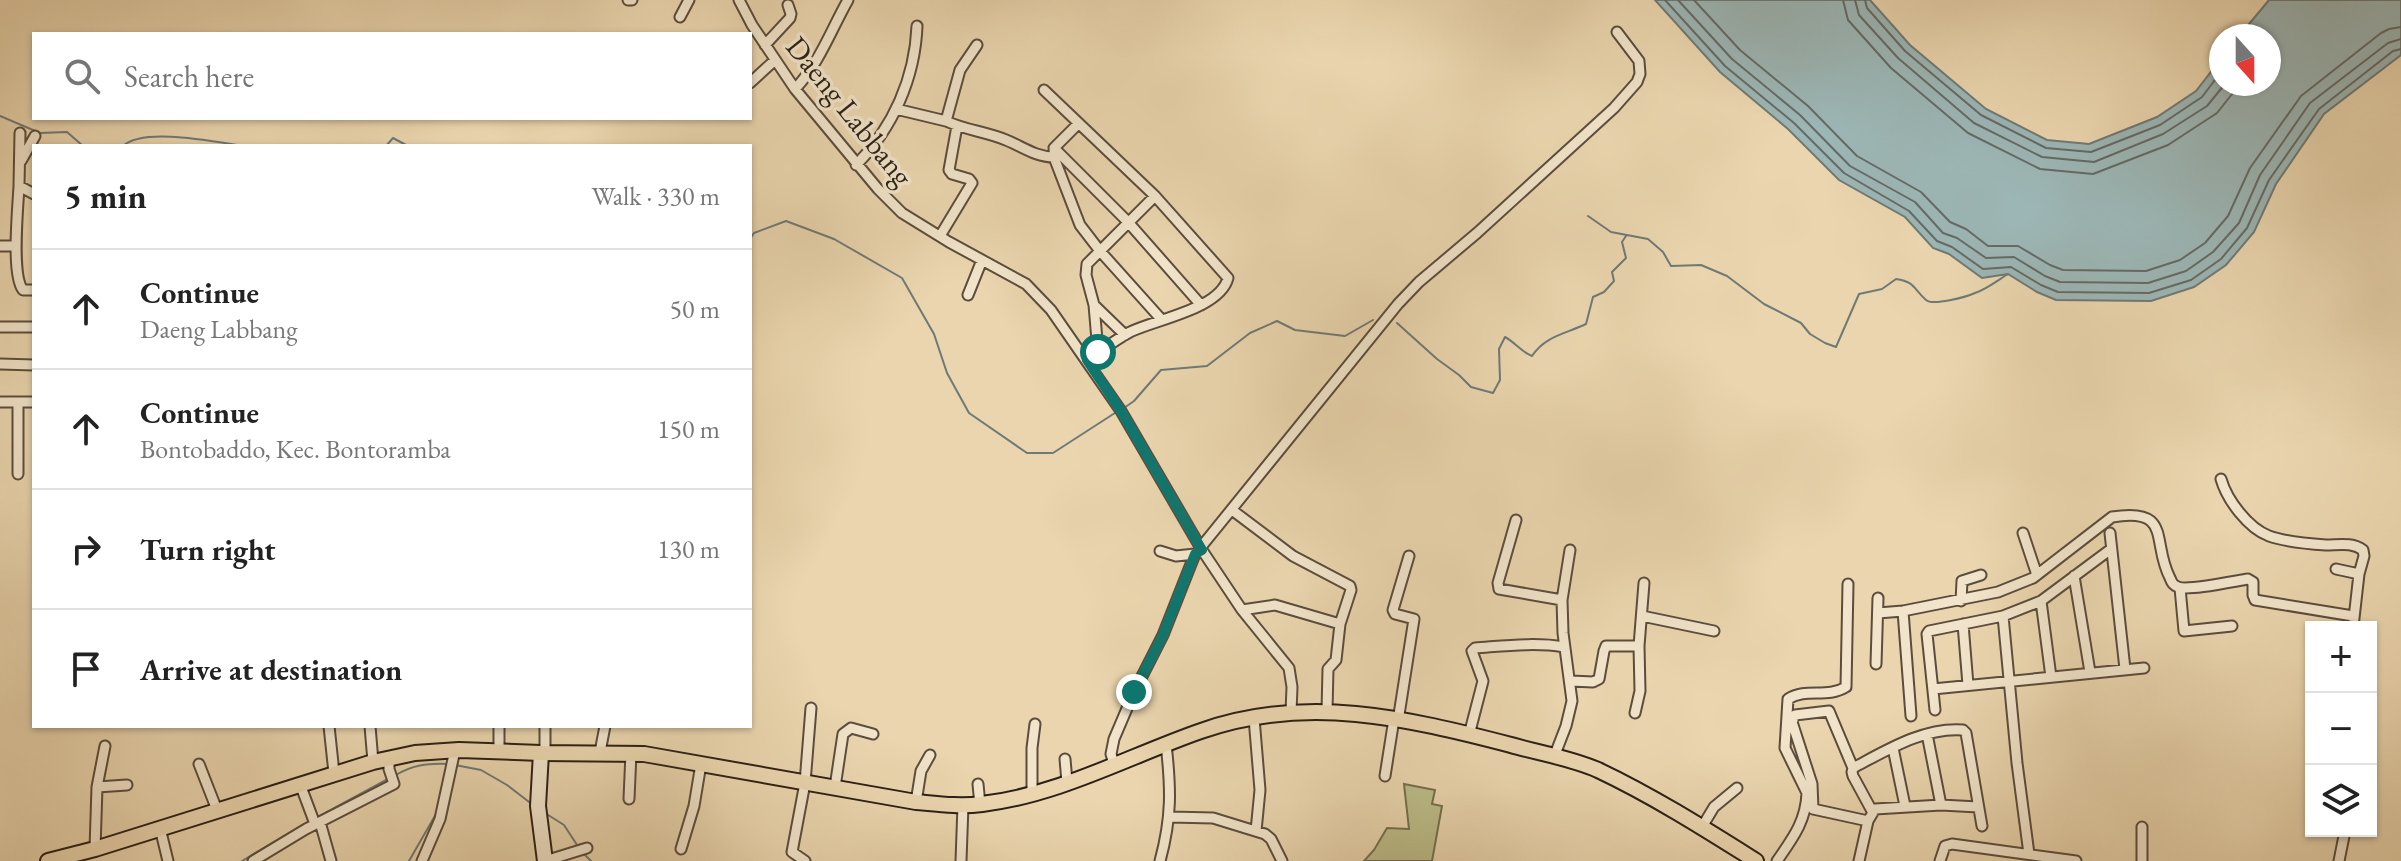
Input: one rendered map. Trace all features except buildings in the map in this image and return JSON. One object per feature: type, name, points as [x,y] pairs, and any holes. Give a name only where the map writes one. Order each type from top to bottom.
[{"type":"main road","points":[[48,861],[64,859],[334,773],[373,762],[389,764],[415,753],[453,760],[499,751],[631,753],[916,802],[980,805],[1032,794],[1203,730],[1291,712],[1327,711],[1434,725],[1595,769],[1702,827],[1756,861]]},
{"type":"street","points":[[680,17],[689,0]]},
{"type":"street","name":"Daeng Labbang","points":[[739,0],[795,89],[856,165],[902,213],[1016,277],[1038,295],[1062,323],[1121,411],[1199,550],[1248,608],[1289,668],[1291,712]]},
{"type":"street","points":[[795,89],[817,60],[848,0]]},
{"type":"street","points":[[765,45],[790,18],[788,5]]},
{"type":"street","points":[[856,165],[883,134],[896,109],[913,60],[917,26]]},
{"type":"street","points":[[1114,764],[1111,754],[1114,739],[1199,550],[1398,304],[1594,126],[1637,82],[1641,69],[1639,61],[1617,32]]},
{"type":"street","points":[[946,121],[960,70],[977,45]]},
{"type":"street","points":[[752,81],[775,60]]},
{"type":"street","points":[[1044,90],[1155,196],[1228,278],[1227,284],[1201,305],[1125,335],[1087,360]]},
{"type":"street","points":[[896,109],[971,128],[1032,154],[1054,153],[1128,222],[1201,305]]},
{"type":"street","points":[[1054,153],[1078,124]]},
{"type":"street","points":[[940,236],[972,184],[969,179],[952,174],[949,170],[957,126]]},
{"type":"street","points":[[20,133],[16,246],[19,287],[32,290]]},
{"type":"street","points":[[19,166],[35,136]]},
{"type":"street","points":[[1054,153],[1080,225],[1161,319]]},
{"type":"street","points":[[19,186],[32,193]]},
{"type":"street","points":[[1098,352],[1087,264],[1155,196]]},
{"type":"street","points":[[0,246],[16,246]]},
{"type":"street","points":[[968,295],[982,260]]},
{"type":"street","points":[[1094,305],[1125,335]]},
{"type":"street","points":[[0,327],[32,327]]},
{"type":"street","points":[[0,364],[32,365]]},
{"type":"street","points":[[0,402],[32,402]]},
{"type":"street","points":[[18,402],[18,474]]},
{"type":"street","points":[[2221,479],[2234,507],[2270,536],[2322,545],[2353,544],[2360,547],[2364,553],[2353,621]]},
{"type":"street","points":[[1232,510],[1293,556],[1350,586],[1340,624],[1336,660],[1328,669],[1327,711]]},
{"type":"street","points":[[1878,613],[1961,601],[1998,592],[2037,575],[2112,517],[2142,516],[2154,522],[2165,566],[2172,583],[2180,588],[2248,579],[2253,582],[2255,600],[2349,621]]},
{"type":"street","points":[[1516,520],[1498,583],[1499,589],[1562,600]]},
{"type":"street","points":[[2023,533],[2037,575]]},
{"type":"street","points":[[2110,533],[2125,669]]},
{"type":"street","points":[[1935,710],[1927,634],[1932,630],[2003,616],[2041,601],[2111,549]]},
{"type":"street","points":[[1160,551],[1176,556],[1199,550]]},
{"type":"street","points":[[1554,757],[1572,701],[1564,647],[1562,600],[1570,550]]},
{"type":"street","points":[[1385,776],[1414,618],[1395,614],[1393,610],[1409,556]]},
{"type":"street","points":[[2336,569],[2359,574]]},
{"type":"street","points":[[1961,601],[1962,581],[1981,575]]},
{"type":"street","points":[[2074,576],[2090,672]]},
{"type":"street","points":[[1635,713],[1640,685],[1639,646],[1644,583]]},
{"type":"street","points":[[1777,861],[1801,825],[1807,801],[1807,793],[1784,742],[1788,699],[1802,694],[1830,694],[1846,687],[1848,584]]},
{"type":"street","points":[[2180,588],[2184,631],[2232,626]]},
{"type":"street","points":[[1876,664],[1878,598]]},
{"type":"street","points":[[2041,601],[2051,677]]},
{"type":"street","points":[[1248,608],[1275,605],[1340,624]]},
{"type":"street","points":[[1903,611],[1911,716]]},
{"type":"street","points":[[1642,616],[1714,631]]},
{"type":"street","points":[[2003,616],[2029,854]]},
{"type":"street","points":[[1963,624],[1968,685]]},
{"type":"street","points":[[1469,735],[1483,681],[1472,651],[1475,648],[1509,645],[1564,647]]},
{"type":"street","points":[[1571,681],[1593,682],[1599,679],[1606,646],[1639,646]]},
{"type":"street","points":[[1933,689],[2144,668]]},
{"type":"street","points":[[805,861],[792,852],[805,783],[811,708]]},
{"type":"street","points":[[1829,711],[1870,816],[1813,809],[1812,784],[1792,722],[1795,715],[1829,711]]},
{"type":"street","points":[[1254,718],[1260,790],[1256,831]]},
{"type":"street","points":[[1032,794],[1035,724]]},
{"type":"street","points":[[329,728],[334,773]]},
{"type":"street","points":[[370,728],[373,762]]},
{"type":"street","points":[[499,728],[499,751]]},
{"type":"street","points":[[545,728],[538,822],[545,861],[586,850]]},
{"type":"street","points":[[600,752],[605,728]]},
{"type":"street","points":[[835,787],[843,734],[851,728],[873,734]]},
{"type":"street","points":[[1853,768],[1927,734],[1963,730],[1982,826]]},
{"type":"street","points":[[1927,734],[1941,805]]},
{"type":"street","points":[[1160,861],[1170,817],[1166,744]]},
{"type":"street","points":[[95,849],[97,787],[105,746]]},
{"type":"street","points":[[1893,748],[1905,806]]},
{"type":"street","points":[[629,799],[631,753]]},
{"type":"street","points":[[916,802],[921,771],[930,755]]},
{"type":"street","points":[[1065,759],[1067,782]]},
{"type":"street","points":[[422,861],[440,819],[453,760]]},
{"type":"street","points":[[199,764],[217,810]]},
{"type":"street","points":[[253,861],[317,823],[394,784],[389,764]]},
{"type":"street","points":[[681,849],[694,806],[701,764]]},
{"type":"street","points":[[300,784],[331,861]]},
{"type":"street","points":[[978,784],[980,805]]},
{"type":"street","points":[[97,787],[127,785]]},
{"type":"street","points":[[1702,827],[1714,807],[1737,788]]},
{"type":"street","points":[[961,861],[963,805]]},
{"type":"street","points":[[1859,861],[1870,816],[1878,807],[1978,807]]},
{"type":"street","points":[[1170,817],[1213,818],[1265,834],[1271,839],[1282,861]]},
{"type":"street","points":[[2142,827],[2142,861]]},
{"type":"street","points":[[160,828],[168,861]]},
{"type":"street","points":[[2339,861],[2344,837]]},
{"type":"street","points":[[1940,861],[1945,846],[1952,844],[2029,854],[2042,859],[2076,861]]},
{"type":"green space","points":[[1404,784],[1435,790],[1432,804],[1442,806],[1432,861],[1364,861],[1387,828],[1409,829]]},
{"type":"water","points":[[1655,0],[1870,0],[1910,45],[1986,109],[2047,140],[2089,144],[2157,117],[2196,91],[2209,74],[2209,96],[2281,96],[2281,24],[2249,24],[2269,0],[2401,0],[2401,55],[2324,114],[2276,184],[2254,232],[2226,265],[2194,287],[2151,301],[2056,300],[2008,274],[1982,278],[1949,254],[1933,248],[1905,217],[1839,180],[1788,129],[1720,72]]},
{"type":"waterway","points":[[0,116],[40,133],[67,132],[81,144]]},
{"type":"waterway","points":[[126,144],[147,137],[231,144]]},
{"type":"waterway","points":[[388,144],[393,138],[404,144]]},
{"type":"waterway","points":[[1588,216],[1611,232],[1648,239],[1663,252],[1671,266],[1701,265],[1727,276],[1764,304],[1801,323],[1810,334],[1836,347],[1859,294],[1882,289],[1896,279],[1911,284],[1930,302],[1942,301],[1965,297],[2008,274]]},
{"type":"waterway","points":[[752,236],[786,221],[834,239],[902,278],[934,334],[947,373],[969,413],[1027,453],[1053,453],[1118,411]]},
{"type":"waterway","points":[[1397,323],[1471,387],[1493,393],[1500,380],[1499,349],[1505,337],[1532,356],[1549,340],[1586,324],[1593,297],[1604,292],[1614,281],[1612,272],[1626,258],[1622,242],[1626,236]]},
{"type":"waterway","points":[[1124,408],[1161,370],[1207,366],[1250,333],[1277,321],[1295,330],[1345,336],[1373,320]]},
{"type":"waterway","points":[[394,776],[420,766],[449,764]]},
{"type":"waterway","points":[[455,765],[481,770],[533,805]]},
{"type":"waterway","points":[[316,818],[388,779]]},
{"type":"waterway","points":[[545,813],[564,825],[579,848]]},
{"type":"waterway","points":[[409,861],[436,814]]},
{"type":"waterway","points":[[242,861],[311,820]]},
{"type":"waterway","points":[[583,853],[591,861]]},
{"type":"route","points":[[1098,352],[1087,360],[1121,411],[1202,550],[1195,554],[1163,635],[1134,692]]}]
